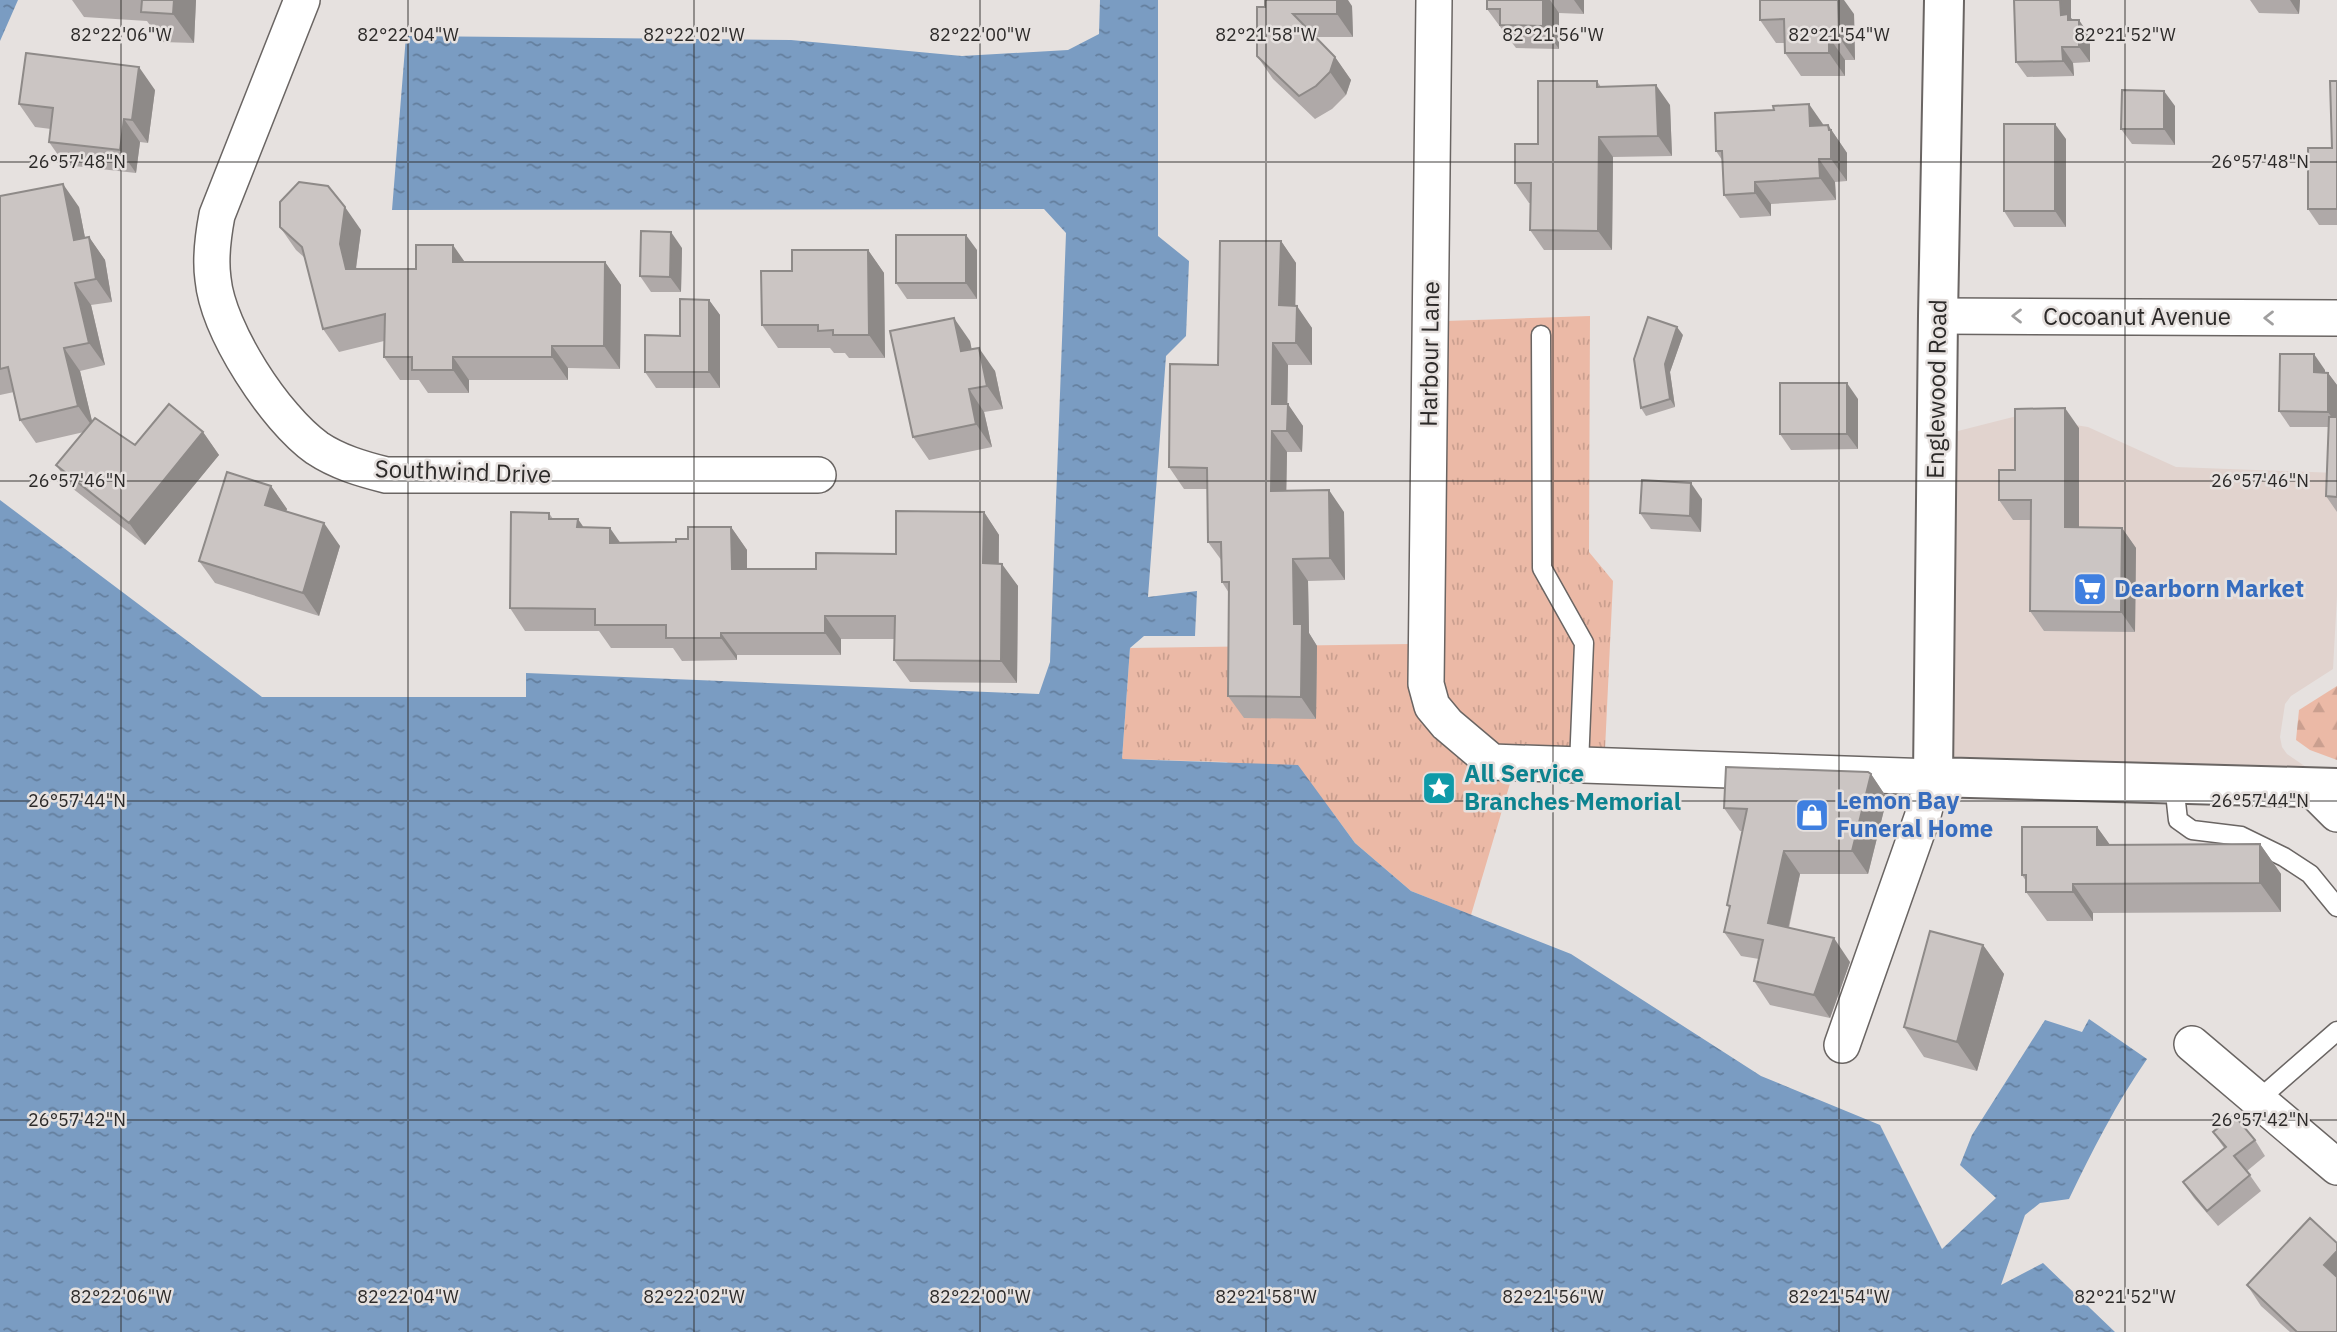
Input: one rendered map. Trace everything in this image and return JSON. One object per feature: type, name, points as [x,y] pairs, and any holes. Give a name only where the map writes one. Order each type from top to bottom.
[{"type":"street","name":"Southwind Drive","points":[[302,0],[217,215],[213,240],[213,278],[217,303],[246,364],[292,426],[318,448],[354,467],[386,475],[818,475]]},
{"type":"street","name":"Harbour Lane","points":[[1434,0],[1426,684],[1432,706],[1447,724],[1492,762],[1579,765]]},
{"type":"street","name":"Englewood Road","points":[[1933,777],[1944,0]]},
{"type":"street","name":"Cocoanut Avenue","points":[[1938,316],[2337,318]]},
{"type":"street","points":[[1579,765],[2174,783],[2328,796]]},
{"type":"street","points":[[1842,1045],[1923,815],[1933,777]]},
{"type":"street","points":[[2192,1044],[2337,1167]]},
{"type":"lane","points":[[1541,335],[1542,568],[1584,643],[1579,765]]},
{"type":"lane","points":[[2174,783],[2178,820],[2192,830],[2241,836],[2284,857],[2310,874],[2337,907]]},
{"type":"lane","points":[[2258,1100],[2337,1031]]},
{"type":"shaded area","points":[[2017,416],[2088,427],[2176,467],[2337,473],[2337,596],[2333,669],[2291,696],[2285,704],[2280,737],[2287,754],[2306,767],[1951,758],[1954,432]]},
{"type":"green space","points":[[1590,316],[1589,552],[1613,581],[1604,771],[1514,770],[1471,915],[1411,891],[1355,843],[1333,813],[1226,762],[1122,759],[1130,648],[1410,644],[1445,321]]},
{"type":"green space","points":[[2337,686],[2337,760],[2310,750],[2296,740],[2299,710]]},
{"type":"water","points":[[0,0],[18,0],[0,41]]},
{"type":"water","points":[[1100,0],[1158,0],[1158,236],[1189,261],[1186,336],[1166,356],[1148,597],[1197,591],[1195,636],[1144,636],[1130,648],[1122,759],[1298,765],[1355,843],[1411,891],[1571,954],[1761,1076],[1880,1125],[1942,1249],[1996,1198],[1960,1165],[1972,1135],[2045,1020],[2082,1032],[2089,1019],[2147,1059],[2105,1127],[2069,1199],[2040,1203],[2025,1215],[2001,1285],[2043,1263],[2115,1332],[0,1332],[0,500],[262,697],[526,697],[526,673],[1039,694],[1050,662],[1066,233],[1044,209],[392,210],[406,36],[791,40],[962,56],[1068,50],[1099,34]]},
{"type":"building","points":[[142,0],[174,0],[173,14],[141,12]]},
{"type":"building","points":[[1265,0],[1337,0],[1337,14],[1293,14],[1335,57],[1330,72],[1316,86],[1299,96],[1257,56],[1257,7],[1265,7]]},
{"type":"building","points":[[1487,0],[1543,0],[1543,26],[1500,25],[1500,9],[1487,9]]},
{"type":"building","points":[[1760,0],[1838,0],[1839,37],[1829,37],[1829,53],[1785,53],[1784,19],[1760,20]]},
{"type":"building","points":[[2014,0],[2060,0],[2061,15],[2068,14],[2068,20],[2079,20],[2079,47],[2062,47],[2063,61],[2016,62]]},
{"type":"building","points":[[26,53],[139,67],[132,120],[124,119],[120,150],[49,142],[53,108],[19,104]]},
{"type":"building","points":[[1538,81],[1597,81],[1597,87],[1656,85],[1658,136],[1599,137],[1598,231],[1530,230],[1531,183],[1515,183],[1515,144],[1538,144]]},
{"type":"building","points":[[2330,81],[2337,81],[2337,209],[2308,209],[2308,148],[2332,148]]},
{"type":"building","points":[[2122,90],[2164,91],[2164,129],[2121,129]]},
{"type":"building","points":[[1809,104],[1810,126],[1828,125],[1831,130],[1831,159],[1819,159],[1820,178],[1755,182],[1755,193],[1724,195],[1722,151],[1716,151],[1715,113],[1774,110],[1773,106]]},
{"type":"building","points":[[2004,124],[2055,124],[2055,211],[2004,211]]},
{"type":"building","points":[[299,182],[328,186],[345,207],[340,244],[346,269],[416,269],[416,245],[453,245],[453,262],[605,262],[604,346],[552,346],[552,357],[453,357],[453,370],[412,370],[412,357],[384,357],[385,314],[323,329],[302,247],[280,227],[280,202]]},
{"type":"building","points":[[63,184],[74,240],[89,237],[96,279],[75,283],[89,343],[64,348],[78,406],[20,420],[8,367],[0,369],[0,196]]},
{"type":"building","points":[[641,231],[671,232],[670,277],[640,276]]},
{"type":"building","points":[[896,235],[966,235],[966,283],[896,283]]},
{"type":"building","points":[[1220,241],[1281,241],[1279,305],[1297,306],[1296,343],[1273,343],[1272,404],[1288,404],[1287,431],[1272,431],[1271,491],[1329,490],[1330,558],[1293,559],[1294,624],[1302,624],[1301,697],[1228,696],[1229,582],[1222,582],[1221,542],[1208,542],[1207,468],[1169,467],[1170,364],[1218,365]]},
{"type":"building","points":[[792,250],[868,250],[869,335],[833,335],[833,330],[818,331],[818,325],[762,325],[761,271],[792,271]]},
{"type":"building","points":[[680,299],[709,300],[709,372],[645,372],[645,335],[680,336]]},
{"type":"building","points":[[1648,317],[1677,327],[1665,364],[1670,399],[1641,408],[1634,359]]},
{"type":"building","points":[[954,318],[961,351],[979,348],[987,386],[969,389],[976,424],[913,437],[890,331]]},
{"type":"building","points":[[2280,354],[2314,354],[2314,372],[2328,373],[2328,412],[2279,411]]},
{"type":"building","points":[[1780,383],[1847,383],[1847,434],[1780,434]]},
{"type":"building","points":[[169,404],[203,432],[129,523],[56,465],[95,418],[135,445]]},
{"type":"building","points":[[2065,408],[2065,527],[2122,528],[2121,612],[2030,611],[2031,500],[1999,500],[1999,470],[2015,470],[2015,409]]},
{"type":"building","points":[[2329,417],[2337,417],[2337,497],[2326,496]]},
{"type":"building","points":[[227,472],[271,486],[265,505],[324,523],[303,593],[199,561]]},
{"type":"building","points":[[1642,480],[1691,483],[1690,516],[1640,513]]},
{"type":"building","points":[[896,511],[984,512],[983,563],[1002,564],[1001,661],[894,660],[895,616],[825,616],[825,633],[721,633],[721,638],[666,638],[666,625],[595,625],[595,609],[510,608],[511,512],[549,513],[549,519],[578,519],[577,527],[610,528],[610,543],[676,542],[676,539],[688,539],[688,527],[731,527],[732,569],[816,569],[816,553],[896,554]]},
{"type":"building","points":[[1726,767],[1871,774],[1852,851],[1784,851],[1768,923],[1834,938],[1814,995],[1754,981],[1763,940],[1724,932],[1747,809],[1724,808]]},
{"type":"building","points":[[2022,827],[2097,827],[2097,845],[2260,844],[2260,883],[2073,884],[2073,892],[2026,892],[2026,875],[2022,875]]},
{"type":"building","points":[[1930,931],[1983,945],[1957,1042],[1904,1027]]},
{"type":"building","points":[[2234,1115],[2255,1140],[2234,1156],[2250,1175],[2207,1211],[2183,1182],[2226,1147],[2213,1132]]},
{"type":"building","points":[[2310,1218],[2337,1243],[2337,1251],[2324,1265],[2337,1277],[2337,1332],[2297,1332],[2247,1285]]},
{"type":"place","name":"Dearborn Market","points":[[2090,589]]},
{"type":"place","name":"All Service Branches Memorial","points":[[1439,788]]},
{"type":"place","name":"Lemon Bay Funeral Home","points":[[1812,815]]}]
